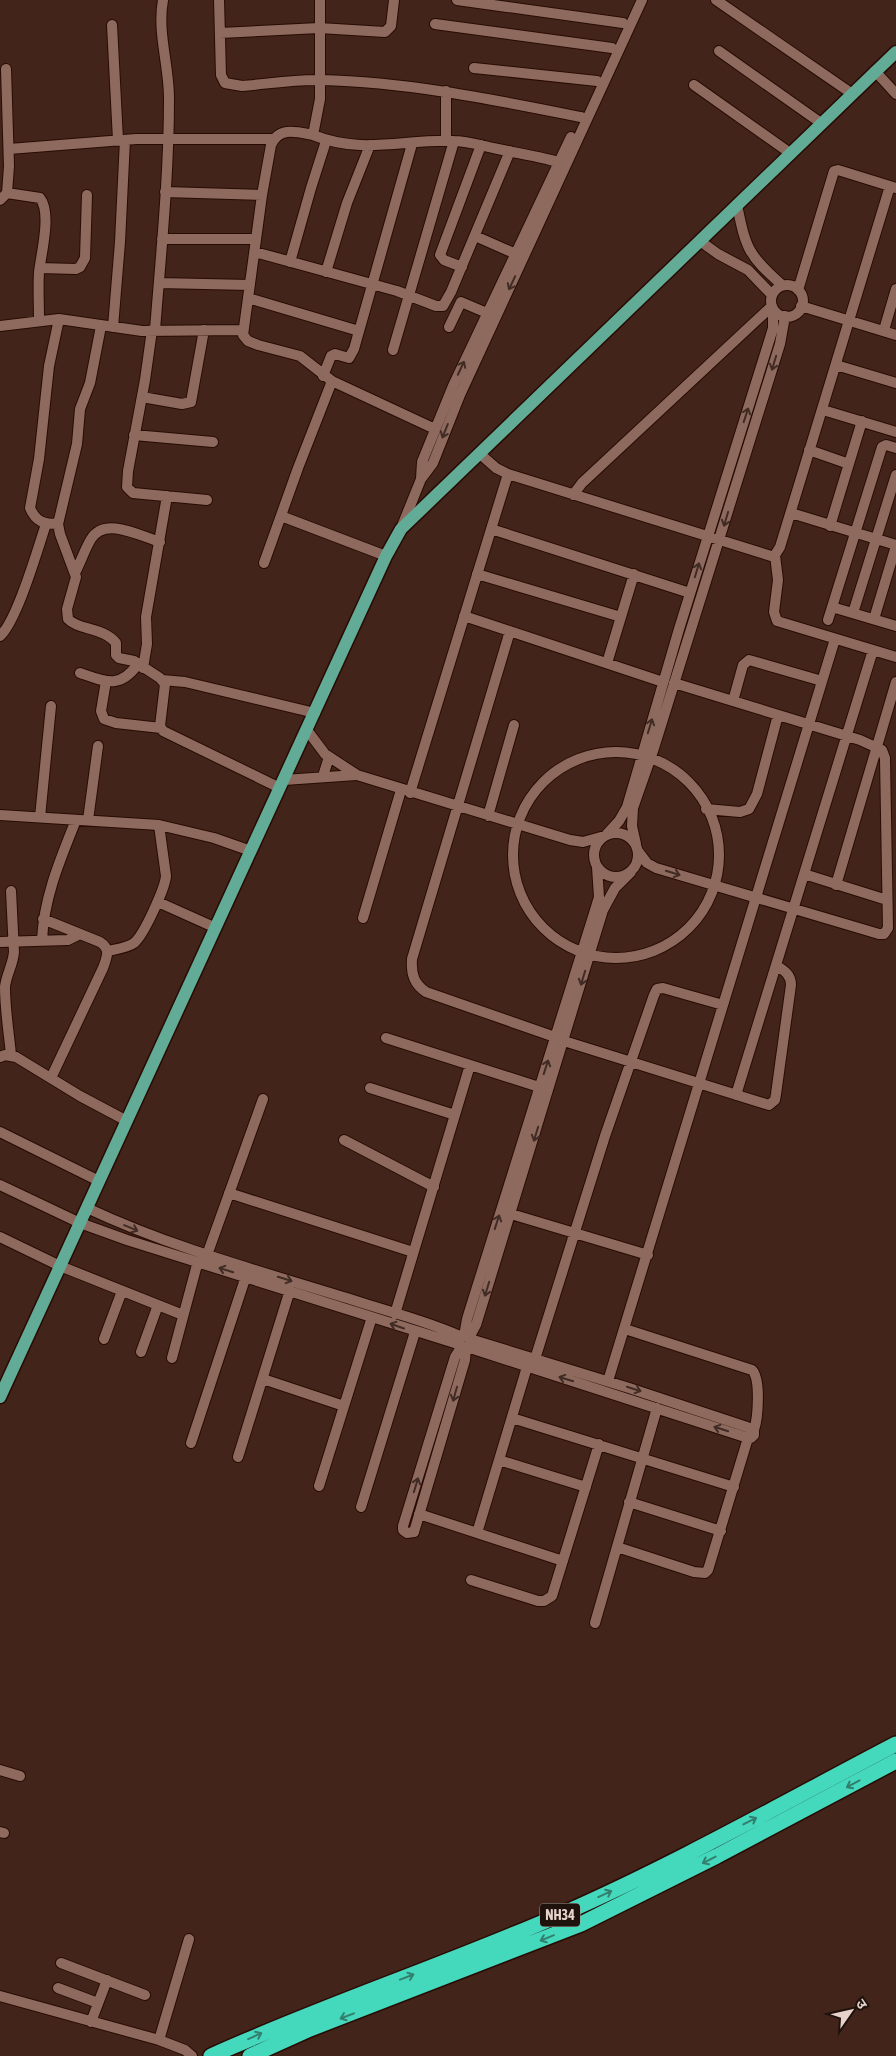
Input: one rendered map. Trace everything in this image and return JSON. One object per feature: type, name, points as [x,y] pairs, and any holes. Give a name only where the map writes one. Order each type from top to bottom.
[{"type":"highway","points":[[850,1768],[896,1740]]},
{"type":"highway","name":"NH34","points":[[211,2056],[278,2026],[439,1965],[562,1914],[662,1866],[896,1744]]},
{"type":"highway","name":"NH34","points":[[252,2056],[310,2029],[581,1924],[717,1856],[896,1761]]},
{"type":"main road","points":[[0,1398],[4,1377],[60,1266],[386,556],[401,529],[896,52]]},
{"type":"street","points":[[163,0],[160,20],[168,79],[168,140],[159,283],[142,397],[126,478],[127,487],[133,493],[207,500]]},
{"type":"street","points":[[219,0],[221,74],[225,83],[242,86],[320,80],[446,91],[581,117]]},
{"type":"street","points":[[313,135],[320,99],[320,0]]},
{"type":"street","points":[[220,33],[319,28],[385,32],[391,26],[394,0]]},
{"type":"street","points":[[457,0],[623,24]]},
{"type":"street","points":[[401,529],[421,479],[433,463],[460,395],[634,0]]},
{"type":"street","points":[[421,479],[422,462],[452,386],[642,0]]},
{"type":"street","points":[[716,0],[852,93]]},
{"type":"street","points":[[435,24],[612,48]]},
{"type":"street","points":[[112,25],[121,140],[120,242],[113,328]]},
{"type":"street","points":[[719,51],[821,123]]},
{"type":"street","points":[[474,68],[597,81]]},
{"type":"street","points":[[6,69],[9,149],[3,196],[34,197],[42,201],[45,222],[40,268],[39,320]]},
{"type":"street","points":[[875,72],[896,94]]},
{"type":"street","points":[[694,85],[790,153]]},
{"type":"street","points":[[393,350],[450,141],[446,91]]},
{"type":"street","points":[[9,149],[121,140],[274,139],[283,132],[292,131],[354,146],[450,141],[481,145],[562,164]]},
{"type":"street","points":[[274,139],[262,195],[242,330],[244,338],[248,341],[300,356],[328,378],[435,428]]},
{"type":"street","points":[[290,262],[326,140]]},
{"type":"street","points":[[264,563],[328,378],[331,356],[335,354],[349,358],[352,355],[412,144]]},
{"type":"street","points":[[462,267],[444,260],[440,255],[481,145]]},
{"type":"street","points":[[326,272],[347,203],[370,146]]},
{"type":"street","points":[[255,252],[409,296],[436,306],[443,306],[462,267],[510,151]]},
{"type":"street","points":[[798,290],[834,171],[838,170],[893,187],[849,320],[791,513],[780,547],[775,555],[778,580],[774,612],[775,619],[835,639],[896,656]]},
{"type":"street","points":[[165,192],[262,195]]},
{"type":"street","points":[[40,268],[76,269],[84,263],[87,195]]},
{"type":"street","points":[[736,205],[746,245],[756,262],[782,286]]},
{"type":"street","points":[[475,236],[516,254]]},
{"type":"street","points":[[162,239],[256,239]]},
{"type":"street","points":[[669,682],[690,593],[774,320],[772,295],[748,270],[700,241]]},
{"type":"street","points":[[729,260],[742,251],[746,245]]},
{"type":"street","points":[[159,283],[250,285]]},
{"type":"street","points":[[772,295],[782,286],[792,286],[802,296],[801,306],[795,314],[781,315],[773,308]]},
{"type":"street","points":[[884,330],[896,289]]},
{"type":"street","points":[[248,298],[359,331]]},
{"type":"street","points":[[449,327],[461,302],[487,313]]},
{"type":"street","points":[[801,306],[896,335]]},
{"type":"street","points":[[573,495],[582,483],[773,308]]},
{"type":"street","points":[[586,954],[608,898],[633,869],[637,848],[632,826],[633,808],[646,756],[669,682],[719,540],[780,344],[786,316]]},
{"type":"street","points":[[58,524],[46,524],[35,518],[30,504],[40,459],[48,366],[59,319]]},
{"type":"street","points":[[0,326],[59,319],[113,328],[242,330]]},
{"type":"street","points":[[101,326],[90,383],[80,409],[78,444],[58,524],[65,548],[76,571],[68,609],[68,619],[74,624],[95,629],[109,636],[116,643],[116,655],[119,658],[129,659],[162,680],[185,682],[315,713]]},
{"type":"street","points":[[142,397],[182,404],[191,402],[204,330]]},
{"type":"street","points":[[836,365],[896,382]]},
{"type":"street","points":[[822,410],[896,432]]},
{"type":"street","points":[[830,526],[862,421]]},
{"type":"street","points":[[134,435],[213,442]]},
{"type":"street","points":[[828,620],[882,447],[886,445],[896,448]]},
{"type":"street","points":[[810,450],[849,464]]},
{"type":"street","points":[[479,453],[496,468],[508,474],[708,537],[771,556],[775,555]]},
{"type":"street","points":[[363,918],[464,616],[508,474]]},
{"type":"street","points":[[853,613],[896,475]]},
{"type":"street","points":[[80,673],[106,681],[123,680],[141,666],[147,644],[146,617],[167,496]]},
{"type":"street","points":[[791,513],[896,546],[874,619]]},
{"type":"street","points":[[281,516],[386,556]]},
{"type":"street","points":[[0,636],[6,629],[25,586],[46,524]]},
{"type":"street","points":[[76,571],[92,538],[102,529],[115,528],[160,542]]},
{"type":"street","points":[[490,529],[690,593]]},
{"type":"street","points":[[477,574],[621,617]]},
{"type":"street","points":[[606,663],[634,574]]},
{"type":"street","points":[[832,607],[896,626]]},
{"type":"street","points":[[307,730],[318,748],[328,757],[356,775],[570,840],[583,842],[620,832],[626,834],[647,863],[656,868],[884,934],[888,928],[885,758],[884,752],[877,746],[606,663],[464,616]]},
{"type":"street","points":[[510,631],[412,960],[411,968],[414,979],[419,987],[426,992],[560,1039],[769,1105],[775,1100],[791,979],[777,966]]},
{"type":"street","points":[[608,1381],[835,639]]},
{"type":"street","points":[[736,1095],[873,650]]},
{"type":"street","points":[[733,701],[743,665],[749,660],[822,681]]},
{"type":"street","points":[[161,728],[160,721],[165,687],[162,680]]},
{"type":"street","points":[[106,681],[101,711],[104,719],[116,723],[161,728],[178,740],[282,784],[323,776],[356,775]]},
{"type":"street","points":[[836,884],[896,682]]},
{"type":"street","points":[[40,818],[51,706]]},
{"type":"street","points":[[706,809],[740,812],[750,809],[757,794],[778,715]]},
{"type":"street","points":[[488,816],[514,725]]},
{"type":"street","points":[[88,820],[98,746]]},
{"type":"street","points":[[622,752],[646,756],[664,765],[689,782],[698,793],[714,825],[718,844],[718,861],[714,885],[699,916],[681,935],[665,946],[635,957],[586,954],[568,947],[545,929],[532,914],[523,899],[514,862],[514,842],[517,825],[530,798],[539,786],[547,778],[568,764],[601,754],[622,752]]},
{"type":"street","points":[[560,1039],[539,1087],[467,1319],[465,1342],[466,1356],[414,1532],[412,1534],[407,1533],[403,1530],[403,1526],[456,1357],[465,1342],[476,1325],[511,1214],[586,954],[599,897],[594,848],[624,814],[646,756]]},
{"type":"street","points":[[323,776],[328,757]]},
{"type":"street","points":[[0,815],[159,825],[199,834],[251,851]]},
{"type":"street","points":[[42,940],[43,919],[52,881],[76,820]]},
{"type":"street","points":[[108,951],[126,947],[137,940],[158,902],[166,876],[159,825]]},
{"type":"street","points":[[570,840],[586,852],[603,873],[617,877],[633,869],[656,868]]},
{"type":"street","points":[[804,874],[888,900]]},
{"type":"street","points":[[11,891],[13,959],[5,988],[5,1056],[51,1078],[127,1121]]},
{"type":"street","points":[[158,902],[216,928]]},
{"type":"street","points":[[43,919],[104,944],[108,951],[99,977],[51,1078]]},
{"type":"street","points":[[0,942],[68,940],[80,934]]},
{"type":"street","points":[[535,1359],[605,1136],[658,989],[673,989],[723,1004]]},
{"type":"street","points":[[386,1038],[539,1087]]},
{"type":"street","points":[[395,1314],[470,1065]]},
{"type":"street","points":[[370,1088],[455,1115]]},
{"type":"street","points":[[207,1255],[263,1099]]},
{"type":"street","points":[[0,1132],[99,1181]]},
{"type":"street","points":[[344,1140],[434,1187]]},
{"type":"street","points":[[0,1185],[80,1223],[127,1240],[290,1290],[415,1332],[535,1359],[608,1381],[751,1434]]},
{"type":"street","points":[[229,1193],[414,1252]]},
{"type":"street","points":[[87,1208],[131,1228],[207,1255],[395,1314],[527,1367],[657,1408],[751,1434]]},
{"type":"street","points":[[511,1214],[648,1255]]},
{"type":"street","points":[[1,1241],[184,1315]]},
{"type":"street","points":[[172,1358],[198,1261]]},
{"type":"street","points":[[192,1443],[246,1276]]},
{"type":"street","points":[[238,1457],[264,1379],[290,1290]]},
{"type":"street","points":[[104,1339],[122,1291]]},
{"type":"street","points":[[141,1352],[158,1305]]},
{"type":"street","points":[[319,1486],[372,1317]]},
{"type":"street","points":[[616,1547],[700,1573],[705,1572],[710,1566],[751,1434],[756,1424],[758,1386],[758,1378],[752,1370],[625,1329]]},
{"type":"street","points":[[361,1507],[415,1332]]},
{"type":"street","points":[[477,1533],[527,1367]]},
{"type":"street","points":[[264,1379],[344,1406]]},
{"type":"street","points":[[595,1623],[657,1408]]},
{"type":"street","points":[[512,1418],[734,1487]]},
{"type":"street","points":[[471,1580],[531,1599],[544,1601],[552,1596],[599,1444]]},
{"type":"street","points":[[500,1460],[586,1487]]},
{"type":"street","points":[[629,1502],[721,1531]]},
{"type":"street","points":[[419,1514],[563,1561]]},
{"type":"street","points":[[0,1770],[20,1776]]},
{"type":"street","points":[[159,2040],[189,1939]]},
{"type":"street","points":[[61,1963],[145,1995]]},
{"type":"street","points":[[91,2022],[107,1980]]},
{"type":"street","points":[[58,1988],[98,2003]]},
{"type":"street","points":[[0,1996],[159,2040],[185,2050],[192,2056]]}]
